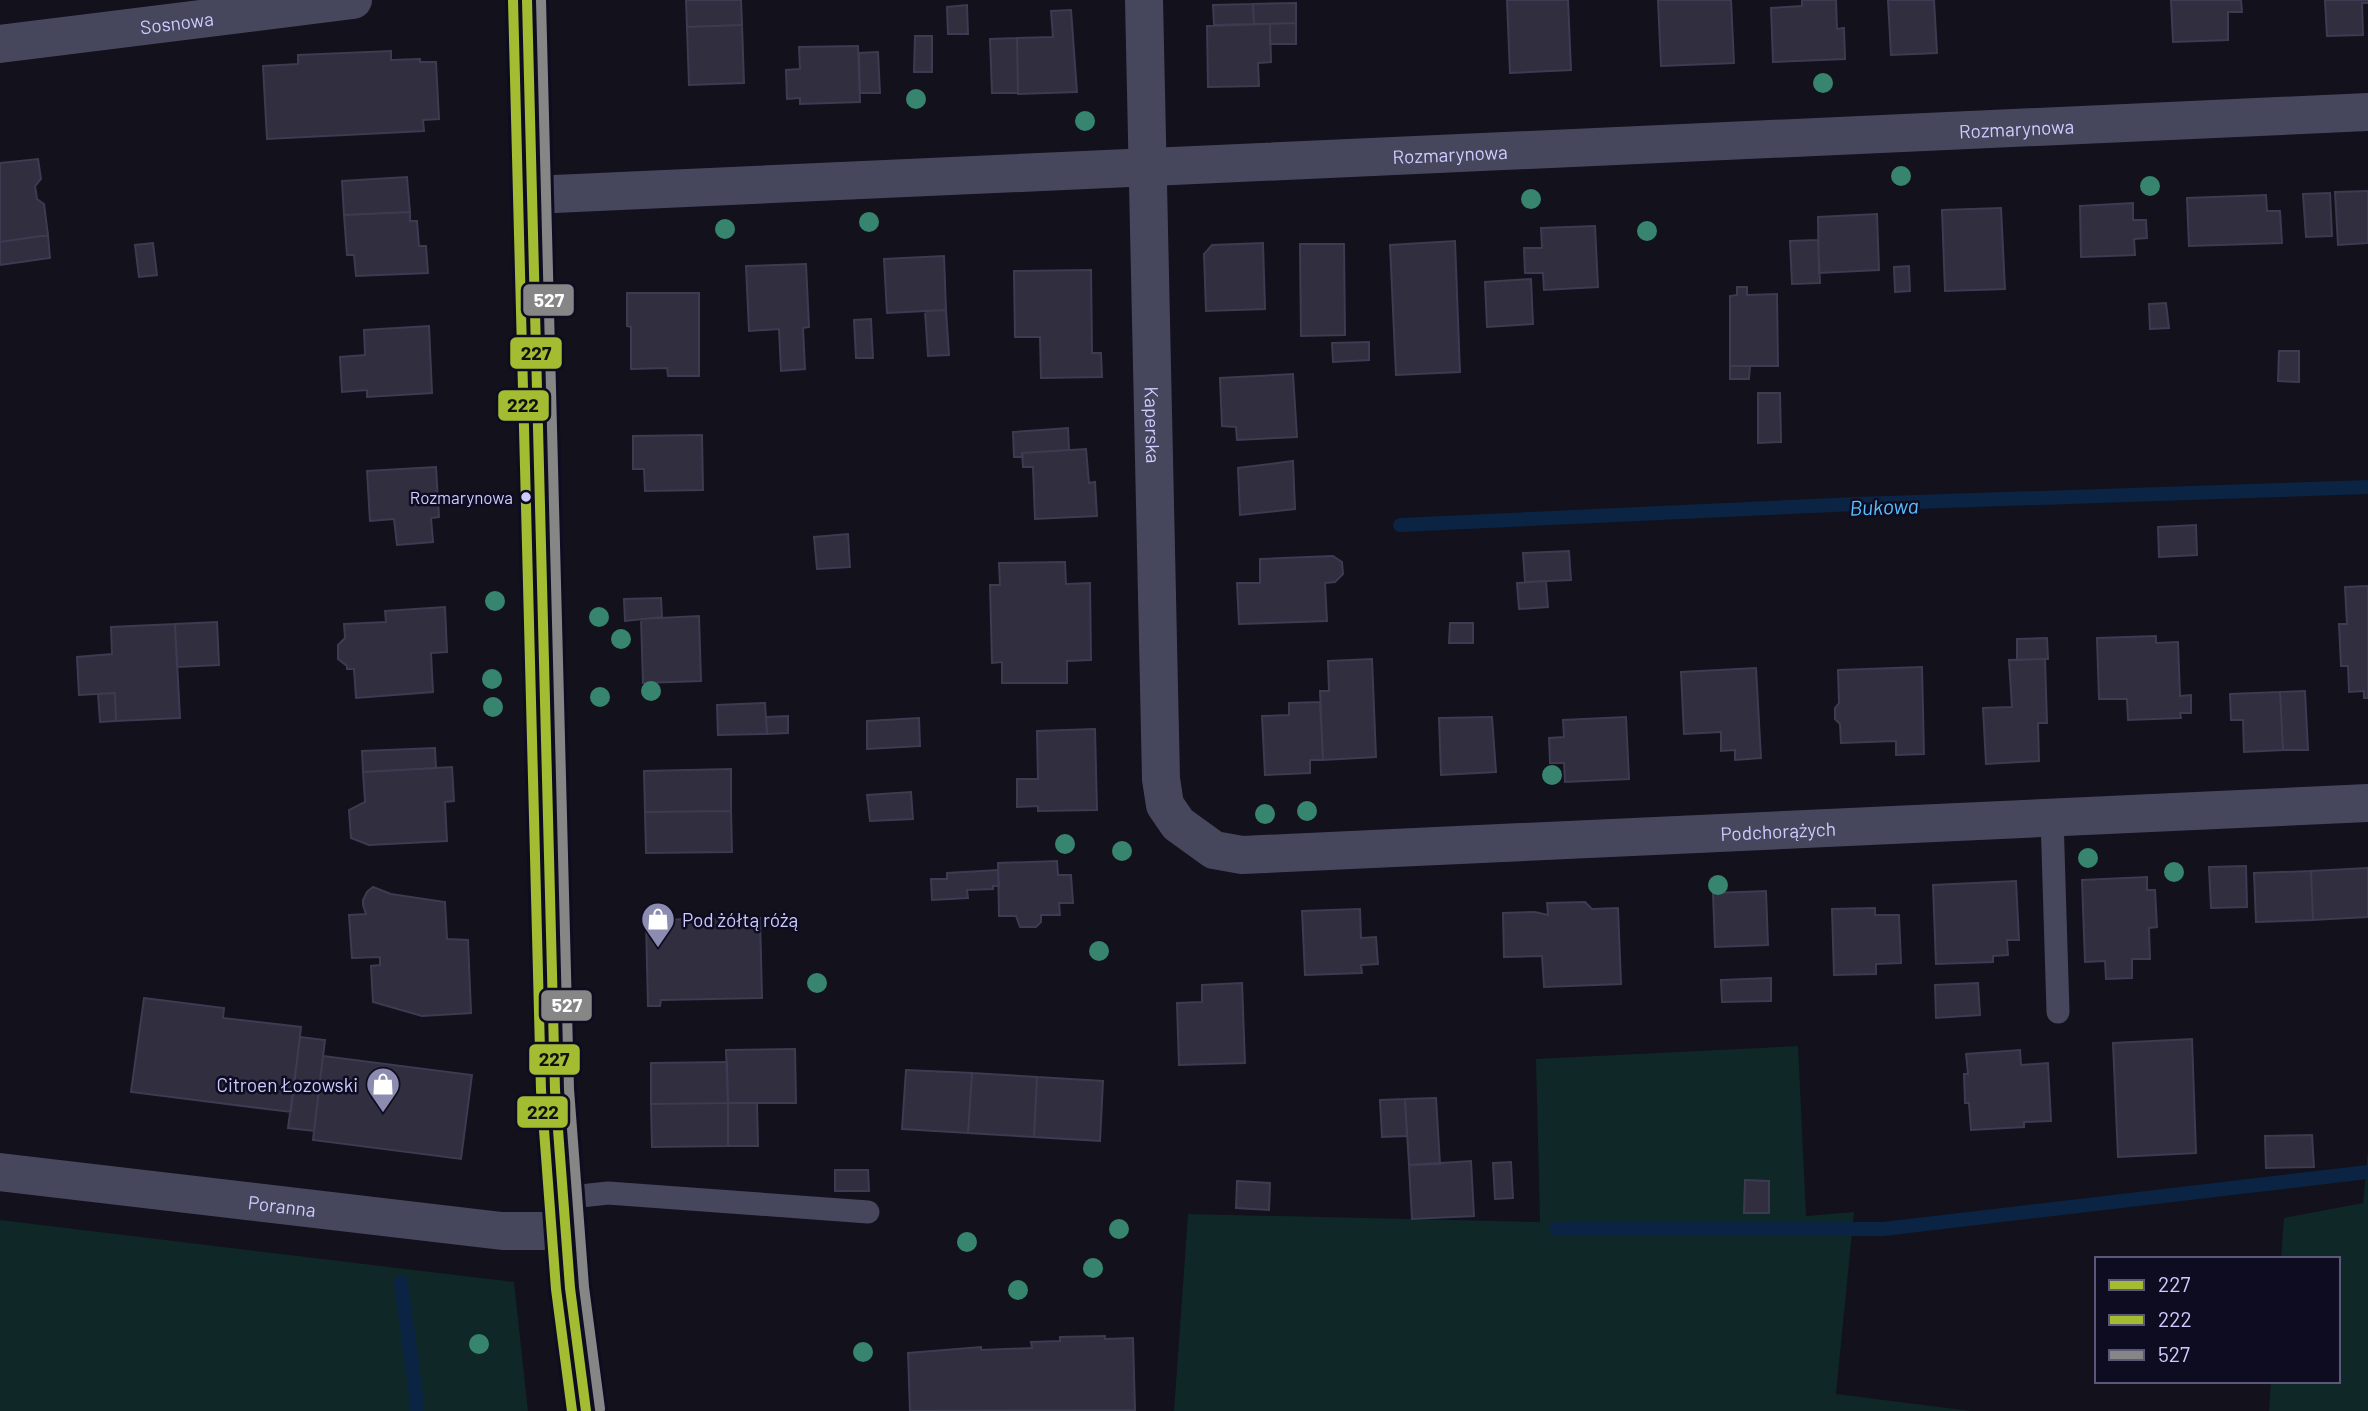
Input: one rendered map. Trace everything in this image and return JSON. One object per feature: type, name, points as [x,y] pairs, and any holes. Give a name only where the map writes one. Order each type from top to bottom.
[{"type":"street","name":"Sosnowa","points":[[0,44],[353,0]]},
{"type":"street","points":[[527,0],[557,1122],[563,1214],[586,1411]]},
{"type":"street","name":"Kaperska","points":[[1144,0],[1161,779],[1165,805],[1178,824],[1194,838]]},
{"type":"street","name":"Rozmarynowa","points":[[532,195],[2368,112]]},
{"type":"street","name":"Podchorążych","points":[[1194,838],[1214,850],[1242,855],[2368,803]]},
{"type":"street","name":"Poranna","points":[[0,1172],[502,1231],[563,1214]]},
{"type":"lane","points":[[2052,817],[2058,1012]]},
{"type":"lane","points":[[563,1214],[608,1193],[868,1212]]},
{"type":"green space","points":[[1798,1046],[1806,1216],[1854,1212],[1836,1394],[1971,1411],[1174,1411],[1188,1214],[1540,1222],[1536,1059]]},
{"type":"green space","points":[[2368,1149],[2368,1411],[2269,1411],[2271,1383],[2340,1383],[2340,1257],[2281,1257],[2284,1218],[2363,1203]]},
{"type":"green space","points":[[0,1220],[514,1282],[528,1411],[0,1411]]},
{"type":"building","points":[[686,0],[741,0],[742,25],[687,27]]},
{"type":"building","points":[[1507,0],[1568,0],[1571,70],[1510,73]]},
{"type":"building","points":[[1658,0],[1731,0],[1734,63],[1661,66]]},
{"type":"building","points":[[1802,0],[1836,0],[1837,29],[1844,28],[1845,59],[1773,62],[1771,8],[1802,6]]},
{"type":"building","points":[[1888,0],[1934,0],[1937,53],[1891,55]]},
{"type":"building","points":[[2171,0],[2241,0],[2242,12],[2228,12],[2228,40],[2173,42]]},
{"type":"building","points":[[2325,0],[2368,0],[2368,3],[2362,3],[2363,35],[2327,36]]},
{"type":"building","points":[[1296,3],[1296,23],[1254,24],[1253,4]]},
{"type":"building","points":[[1253,4],[1254,24],[1214,25],[1213,5]]},
{"type":"building","points":[[967,5],[968,34],[948,34],[947,7]]},
{"type":"building","points":[[1071,10],[1077,92],[1018,94],[1017,38],[1053,37],[1051,11]]},
{"type":"building","points":[[1296,23],[1296,44],[1270,44],[1270,24]]},
{"type":"building","points":[[1270,24],[1271,62],[1258,63],[1259,86],[1208,87],[1207,26]]},
{"type":"building","points":[[742,25],[744,83],[689,85],[687,27]]},
{"type":"building","points":[[915,36],[932,36],[932,72],[914,72]]},
{"type":"building","points":[[1017,38],[1018,93],[992,93],[990,39]]},
{"type":"building","points":[[858,46],[860,102],[800,104],[800,98],[787,99],[786,70],[800,69],[799,47]]},
{"type":"building","points":[[391,51],[391,60],[420,59],[420,62],[436,62],[439,119],[423,120],[424,131],[267,139],[263,66],[298,64],[298,55]]},
{"type":"building","points":[[878,52],[880,93],[860,93],[859,53]]},
{"type":"building","points":[[38,159],[41,179],[35,186],[37,199],[44,204],[48,235],[0,242],[0,163]]},
{"type":"building","points":[[407,177],[410,212],[344,215],[342,181]]},
{"type":"building","points":[[2368,191],[2368,243],[2338,245],[2335,192]]},
{"type":"building","points":[[2330,193],[2332,236],[2306,237],[2303,194]]},
{"type":"building","points":[[2266,195],[2267,211],[2280,211],[2282,243],[2189,246],[2187,198]]},
{"type":"building","points":[[2133,203],[2133,220],[2146,220],[2147,238],[2134,239],[2135,255],[2081,257],[2080,206]]},
{"type":"building","points":[[2001,208],[2005,289],[1945,291],[1942,210]]},
{"type":"building","points":[[410,212],[410,221],[417,221],[419,246],[426,246],[428,273],[356,276],[354,255],[347,255],[344,215]]},
{"type":"building","points":[[1877,214],[1879,270],[1819,273],[1818,217]]},
{"type":"building","points":[[1595,226],[1598,287],[1544,290],[1543,273],[1525,273],[1524,248],[1542,248],[1541,228]]},
{"type":"building","points":[[48,235],[50,258],[0,265],[0,242]]},
{"type":"building","points":[[1818,240],[1820,283],[1792,284],[1790,241]]},
{"type":"building","points":[[1455,241],[1460,372],[1396,375],[1390,245]]},
{"type":"building","points":[[153,243],[157,275],[139,277],[135,245]]},
{"type":"building","points":[[1263,243],[1265,309],[1206,311],[1204,254],[1212,245]]},
{"type":"building","points":[[1300,244],[1344,244],[1345,335],[1301,336]]},
{"type":"building","points":[[944,256],[946,310],[887,313],[884,259]]},
{"type":"building","points":[[806,264],[809,327],[803,328],[805,369],[781,371],[779,329],[749,331],[746,266]]},
{"type":"building","points":[[1909,266],[1910,291],[1895,292],[1894,267]]},
{"type":"building","points":[[1091,270],[1092,353],[1101,353],[1102,377],[1041,378],[1040,337],[1015,337],[1014,271]]},
{"type":"building","points":[[1531,279],[1533,324],[1487,327],[1485,282]]},
{"type":"building","points":[[1737,287],[1747,287],[1747,295],[1777,294],[1778,366],[1730,366],[1730,296],[1737,295]]},
{"type":"building","points":[[627,293],[699,293],[699,376],[668,376],[667,368],[631,369],[631,327],[627,326]]},
{"type":"building","points":[[2166,303],[2169,328],[2150,329],[2149,304]]},
{"type":"building","points":[[946,310],[949,355],[928,356],[925,311]]},
{"type":"building","points":[[871,319],[873,358],[856,358],[854,320]]},
{"type":"building","points":[[429,326],[432,393],[367,397],[367,390],[342,392],[340,357],[365,355],[364,330]]},
{"type":"building","points":[[1369,342],[1369,360],[1333,362],[1332,343]]},
{"type":"building","points":[[2279,351],[2299,351],[2299,382],[2278,381]]},
{"type":"building","points":[[1730,366],[1750,366],[1749,379],[1730,379]]},
{"type":"building","points":[[1293,374],[1297,437],[1237,440],[1236,427],[1222,426],[1220,378]]},
{"type":"building","points":[[1758,393],[1780,393],[1781,442],[1758,443]]},
{"type":"building","points":[[1068,428],[1069,450],[1022,453],[1023,457],[1014,457],[1013,432]]},
{"type":"building","points":[[702,435],[703,490],[645,491],[644,469],[633,469],[633,436]]},
{"type":"building","points":[[1086,449],[1089,483],[1095,482],[1097,516],[1035,519],[1033,467],[1023,467],[1022,453]]},
{"type":"building","points":[[1293,461],[1295,509],[1240,515],[1238,468]]},
{"type":"building","points":[[436,467],[439,517],[431,518],[433,542],[397,545],[394,519],[370,521],[367,471]]},
{"type":"building","points":[[2196,525],[2197,555],[2159,557],[2158,527]]},
{"type":"building","points":[[848,534],[850,567],[817,569],[814,537]]},
{"type":"building","points":[[1569,551],[1571,580],[1525,582],[1523,553]]},
{"type":"building","points":[[1333,556],[1342,562],[1343,574],[1335,582],[1325,583],[1327,621],[1239,624],[1237,583],[1260,583],[1260,559]]},
{"type":"building","points":[[1065,562],[1066,584],[1090,583],[1091,660],[1067,661],[1067,683],[1002,683],[1002,662],[992,663],[990,585],[1000,585],[999,563]]},
{"type":"building","points":[[1546,581],[1548,607],[1519,609],[1517,583]]},
{"type":"building","points":[[2368,586],[2368,698],[2364,698],[2364,691],[2349,692],[2348,666],[2341,666],[2339,624],[2347,624],[2345,587]]},
{"type":"building","points":[[661,598],[662,617],[625,621],[624,599]]},
{"type":"building","points":[[445,607],[447,652],[431,653],[433,692],[356,698],[354,669],[347,669],[338,659],[338,645],[345,638],[344,624],[386,622],[385,611]]},
{"type":"building","points":[[699,616],[701,681],[643,683],[641,619]]},
{"type":"building","points":[[217,622],[219,665],[177,667],[175,624]]},
{"type":"building","points":[[1450,623],[1473,623],[1473,643],[1449,643]]},
{"type":"building","points":[[175,624],[180,718],[116,721],[115,693],[79,695],[77,657],[112,654],[111,627]]},
{"type":"building","points":[[2156,636],[2156,643],[2178,642],[2180,696],[2191,695],[2191,713],[2180,713],[2181,718],[2128,720],[2127,699],[2099,699],[2097,638]]},
{"type":"building","points":[[2047,638],[2048,659],[2017,660],[2017,639]]},
{"type":"building","points":[[1372,659],[1376,757],[1323,760],[1320,691],[1329,691],[1328,661]]},
{"type":"building","points":[[2045,659],[2047,723],[2038,723],[2039,761],[1986,764],[1983,708],[2012,707],[2009,660]]},
{"type":"building","points":[[1922,667],[1924,754],[1896,755],[1896,741],[1841,743],[1840,724],[1835,719],[1835,708],[1839,703],[1838,670]]},
{"type":"building","points":[[1756,668],[1761,758],[1735,760],[1735,750],[1721,751],[1721,732],[1684,734],[1681,672]]},
{"type":"building","points":[[2305,691],[2308,750],[2283,750],[2280,692]]},
{"type":"building","points":[[2280,692],[2283,750],[2244,752],[2243,720],[2231,720],[2230,694]]},
{"type":"building","points":[[115,693],[116,721],[100,722],[98,694]]},
{"type":"building","points":[[1320,702],[1323,760],[1310,760],[1310,773],[1265,775],[1262,716],[1289,715],[1289,703]]},
{"type":"building","points":[[765,703],[767,734],[718,735],[717,705]]},
{"type":"building","points":[[788,716],[788,733],[767,734],[766,717]]},
{"type":"building","points":[[1492,717],[1496,772],[1441,775],[1439,718]]},
{"type":"building","points":[[1626,717],[1629,779],[1565,782],[1564,763],[1550,763],[1549,738],[1564,737],[1563,720]]},
{"type":"building","points":[[919,718],[920,746],[867,749],[867,721]]},
{"type":"building","points":[[1095,729],[1097,810],[1038,811],[1038,806],[1017,807],[1017,779],[1038,779],[1037,731]]},
{"type":"building","points":[[435,748],[436,768],[363,772],[362,751]]},
{"type":"building","points":[[452,767],[454,801],[445,802],[447,841],[369,845],[351,838],[349,810],[365,802],[363,772]]},
{"type":"building","points":[[731,769],[731,811],[645,812],[644,771]]},
{"type":"building","points":[[911,792],[913,819],[870,821],[867,795]]},
{"type":"building","points":[[731,811],[732,852],[646,853],[645,812]]},
{"type":"building","points":[[1057,861],[1058,875],[1071,875],[1073,903],[1059,903],[1060,915],[1041,915],[1041,922],[1036,927],[1020,927],[1016,916],[999,916],[998,863]]},
{"type":"building","points":[[2246,866],[2247,907],[2211,908],[2209,867]]},
{"type":"building","points":[[2368,868],[2368,917],[2313,920],[2311,871]]},
{"type":"building","points":[[998,870],[999,886],[993,886],[993,889],[967,890],[968,898],[932,900],[931,879],[947,879],[947,873]]},
{"type":"building","points":[[2311,871],[2313,920],[2256,922],[2254,873]]},
{"type":"building","points":[[2147,877],[2147,890],[2155,890],[2157,927],[2149,928],[2150,959],[2132,959],[2132,978],[2106,979],[2105,961],[2085,962],[2082,880]]},
{"type":"building","points":[[2016,881],[2019,940],[2007,940],[2008,955],[1993,956],[1993,962],[1936,964],[1933,885]]},
{"type":"building","points":[[373,887],[391,894],[445,902],[447,939],[468,940],[471,1013],[422,1016],[373,1002],[371,966],[380,965],[380,957],[352,958],[349,915],[366,914],[363,900]]},
{"type":"building","points":[[1766,891],[1768,945],[1715,947],[1713,893]]},
{"type":"building","points":[[1585,902],[1592,909],[1618,908],[1621,984],[1544,987],[1542,956],[1504,957],[1503,913],[1535,912],[1548,915],[1547,903]]},
{"type":"building","points":[[1875,908],[1875,915],[1899,915],[1901,963],[1876,964],[1876,974],[1834,975],[1832,909]]},
{"type":"building","points":[[1360,909],[1361,938],[1376,937],[1378,964],[1361,965],[1362,973],[1305,975],[1302,911]]},
{"type":"building","points":[[760,918],[762,998],[661,1000],[660,1006],[648,1006],[646,920]]},
{"type":"building","points":[[1771,978],[1771,1001],[1722,1002],[1721,980]]},
{"type":"building","points":[[1242,983],[1245,1063],[1179,1065],[1177,1003],[1202,1002],[1202,985]]},
{"type":"building","points":[[1978,983],[1980,1015],[1936,1018],[1935,985]]},
{"type":"building","points":[[144,998],[224,1008],[223,1018],[301,1027],[291,1112],[131,1092]]},
{"type":"building","points":[[300,1037],[325,1040],[314,1131],[288,1128]]},
{"type":"building","points":[[2192,1039],[2196,1153],[2118,1157],[2113,1043]]},
{"type":"building","points":[[795,1049],[796,1103],[728,1103],[726,1050]]},
{"type":"building","points":[[2020,1050],[2021,1065],[2048,1063],[2051,1121],[2024,1122],[2024,1127],[1971,1130],[1969,1103],[1965,1103],[1964,1074],[1968,1074],[1966,1054]]},
{"type":"building","points":[[323,1056],[472,1075],[461,1159],[313,1140]]},
{"type":"building","points":[[727,1062],[728,1103],[651,1104],[651,1063]]},
{"type":"building","points":[[906,1070],[972,1073],[968,1133],[902,1129]]},
{"type":"building","points":[[972,1073],[1037,1077],[1034,1137],[968,1133]]},
{"type":"building","points":[[1037,1077],[1103,1081],[1100,1141],[1034,1137]]},
{"type":"building","points":[[1436,1098],[1440,1164],[1409,1165],[1405,1099]]},
{"type":"building","points":[[1405,1099],[1407,1136],[1382,1137],[1380,1100]]},
{"type":"building","points":[[728,1103],[728,1146],[652,1147],[651,1104]]},
{"type":"building","points":[[728,1103],[757,1103],[758,1146],[728,1146]]},
{"type":"building","points":[[2312,1135],[2314,1167],[2266,1168],[2265,1136]]},
{"type":"building","points":[[1471,1161],[1474,1216],[1412,1219],[1409,1165]]},
{"type":"building","points":[[1511,1162],[1513,1198],[1495,1199],[1493,1163]]},
{"type":"building","points":[[835,1170],[868,1170],[869,1191],[835,1191]]},
{"type":"building","points":[[1745,1180],[1769,1181],[1769,1213],[1744,1213]]},
{"type":"building","points":[[1237,1181],[1270,1183],[1269,1210],[1236,1208]]},
{"type":"building","points":[[1105,1336],[1105,1339],[1133,1338],[1135,1410],[910,1411],[908,1353],[981,1347],[981,1350],[1032,1348],[1031,1342],[1060,1341],[1060,1337]]},
{"type":"waterway","name":"Bukowa","points":[[1400,525],[1856,504],[2368,487]]},
{"type":"waterway","points":[[1556,1229],[1883,1229],[2368,1172]]},
{"type":"waterway","points":[[401,1282],[416,1411]]},
{"type":"transit line","name":"222","points":[[513,0],[541,1090],[556,1289],[572,1411]]},
{"type":"transit line","name":"227","points":[[527,0],[555,1090],[570,1288],[586,1411]]},
{"type":"transit line","name":"527","points":[[541,0],[569,1089],[584,1287],[600,1409]]},
{"type":"place","name":"Rozmarynowa","points":[[526,497]]},
{"type":"place","name":"Pod żółtą różą","points":[[658,949]]},
{"type":"place","name":"Citroen Łozowski","points":[[383,1114]]}]
